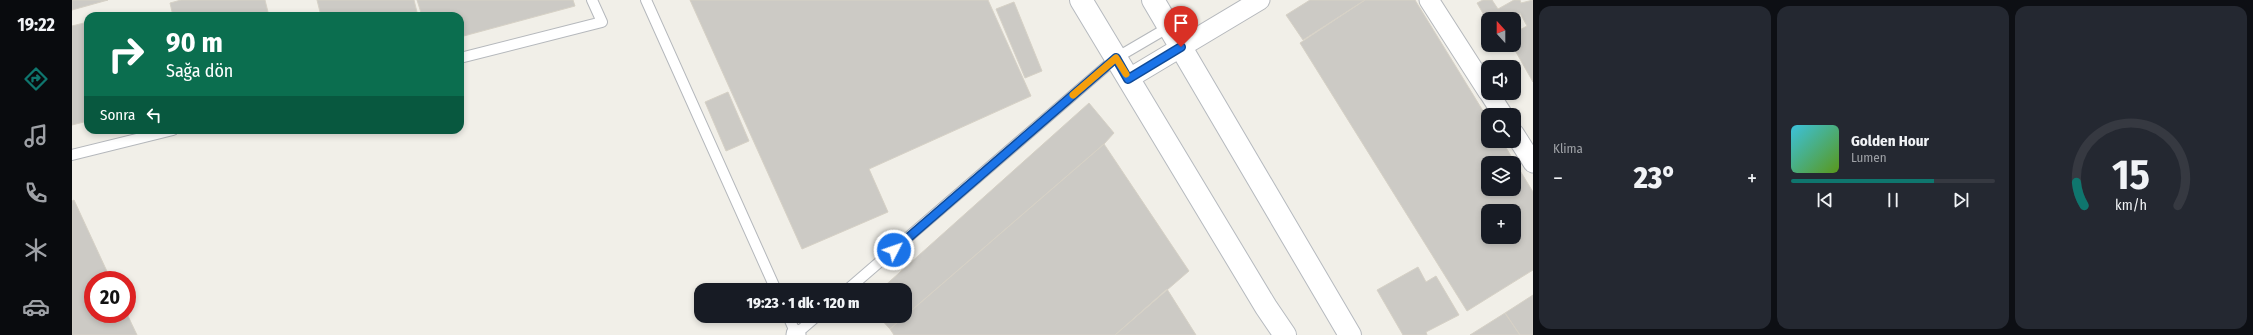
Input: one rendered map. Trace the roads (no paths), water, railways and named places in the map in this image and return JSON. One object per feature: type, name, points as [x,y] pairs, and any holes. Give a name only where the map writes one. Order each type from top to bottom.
[{"type":"main road","points":[[1081,0],[1285,335]]},
{"type":"main road","points":[[1153,0],[1350,335]]},
{"type":"street","points":[[1128,79],[1260,0]]},
{"type":"street","points":[[1429,0],[1481,81]]},
{"type":"street","points":[[1521,144],[1533,162]]},
{"type":"lane","points":[[464,57],[602,22],[592,0]]},
{"type":"lane","points":[[646,0],[773,283]]},
{"type":"lane","points":[[855,283],[1116,58],[1169,27]]},
{"type":"lane","points":[[72,155],[157,134]]},
{"type":"lane","points":[[791,323],[796,334],[809,323]]}]
